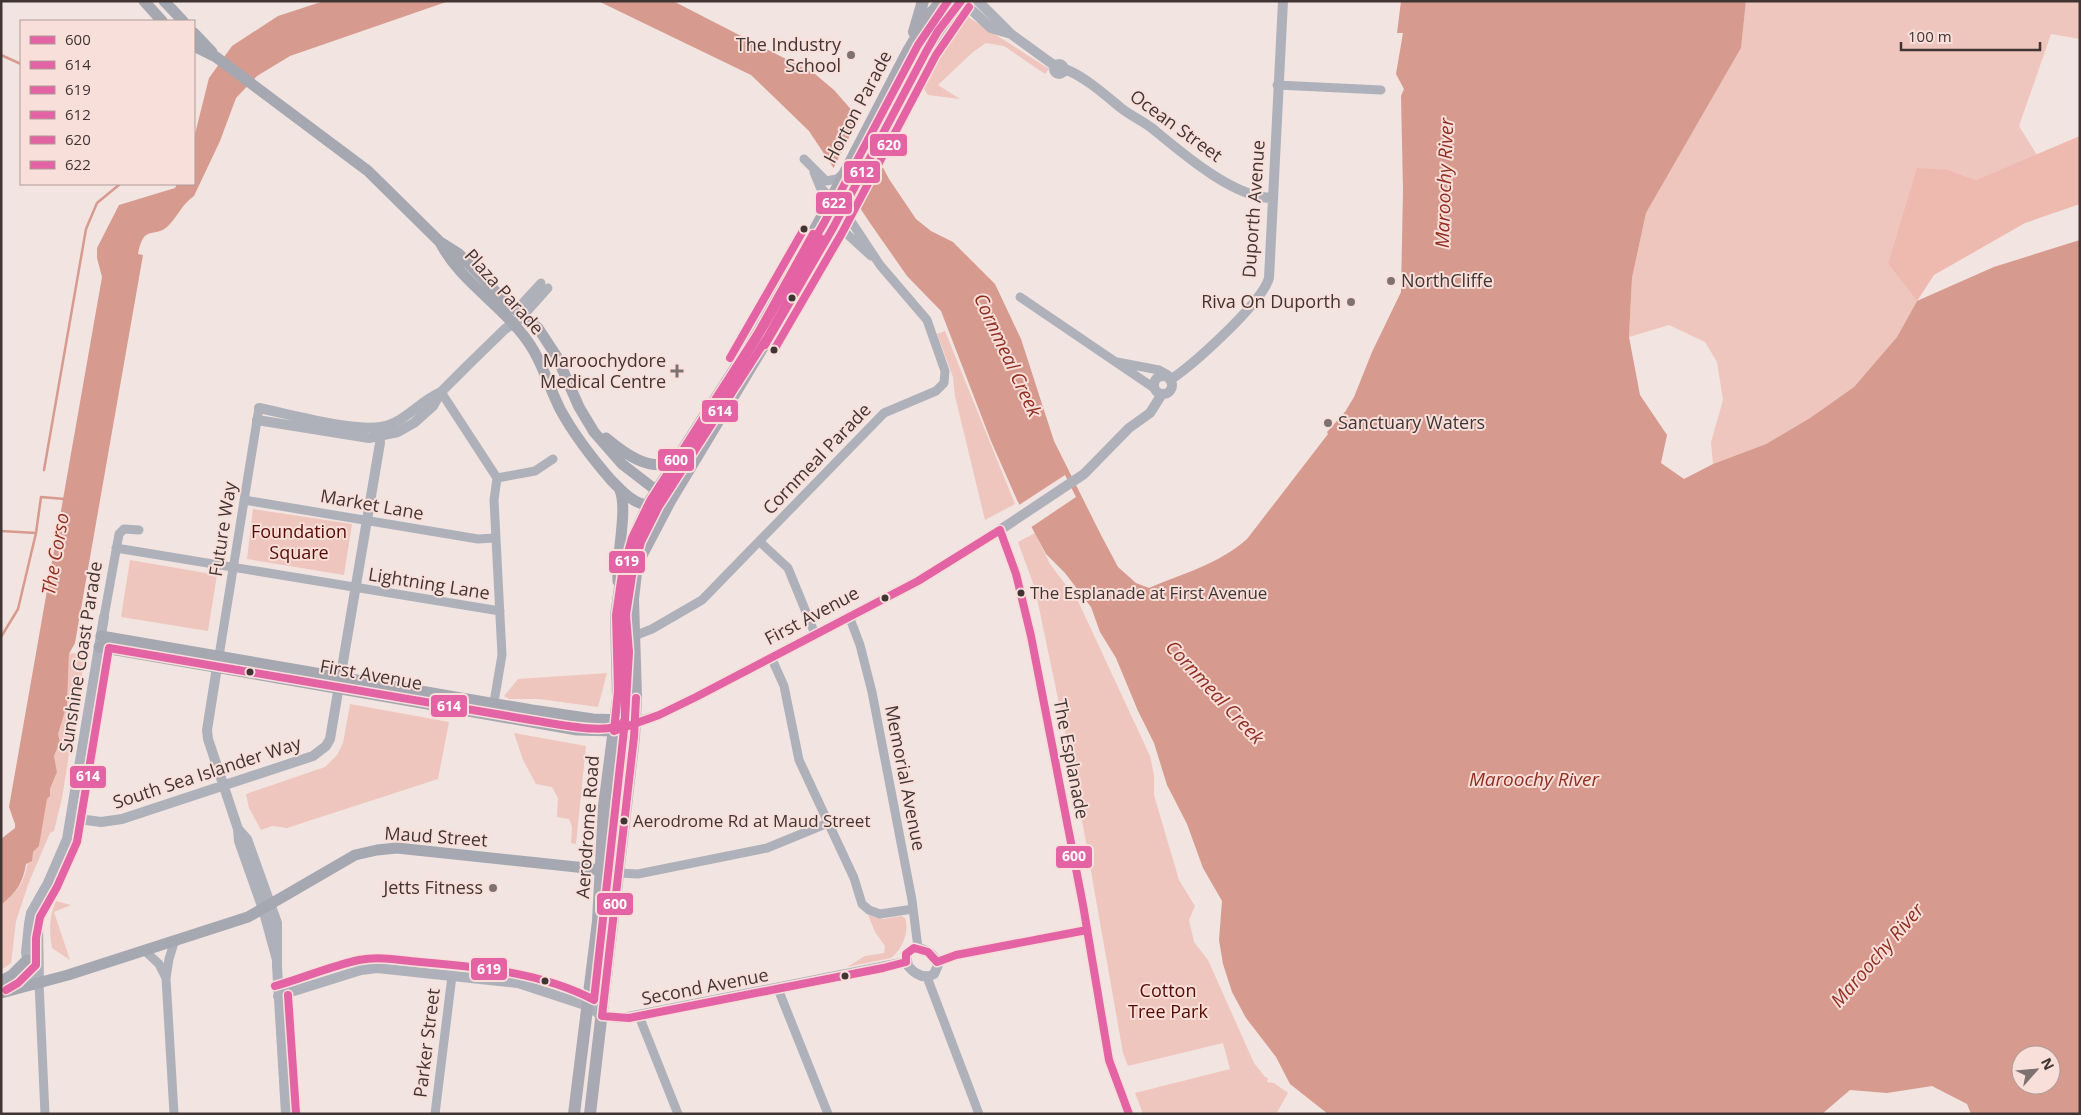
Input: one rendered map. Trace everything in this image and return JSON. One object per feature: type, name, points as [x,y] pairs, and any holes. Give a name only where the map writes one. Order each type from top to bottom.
[{"type":"main road","points":[[144,1],[161,20]]},
{"type":"main road","points":[[164,1],[182,20]]},
{"type":"main road","points":[[908,51],[923,1]]},
{"type":"main road","name":"Horton Parade","points":[[657,491],[758,333],[908,51],[930,14],[942,1]]},
{"type":"main road","name":"Horton Parade","points":[[670,501],[765,345],[836,223],[849,195],[938,31],[962,1]]},
{"type":"main road","name":"Plaza Parade","points":[[195,34],[216,57]]},
{"type":"main road","name":"Plaza Parade","points":[[195,46],[216,57],[368,171],[440,242],[459,254],[546,337],[587,420],[616,458],[657,491]]},
{"type":"main road","points":[[883,98],[904,93]]},
{"type":"main road","points":[[831,198],[849,195]]},
{"type":"main road","points":[[831,198],[843,209]]},
{"type":"main road","points":[[831,198],[832,215],[836,223]]},
{"type":"main road","name":"Plaza Parade","points":[[440,242],[452,262],[509,325],[525,336],[568,424],[594,461],[634,500],[648,505]]},
{"type":"main road","points":[[587,420],[613,444],[636,459],[656,466],[675,462]]},
{"type":"main road","points":[[617,485],[624,503],[618,554],[619,590]]},
{"type":"main road","points":[[657,491],[670,501]]},
{"type":"main road","name":"Aerodrome Road","points":[[574,1114],[598,922],[604,806],[618,691],[616,615],[619,590],[629,547],[648,505],[657,491]]},
{"type":"main road","points":[[648,505],[670,501]]},
{"type":"main road","name":"Aerodrome Road","points":[[590,1114],[635,722],[632,599],[638,564],[670,501]]},
{"type":"main road","name":"First Avenue","points":[[100,641],[340,682],[577,730],[635,722]]},
{"type":"main road","name":"First Avenue","points":[[340,682],[494,702],[593,718],[615,725]]},
{"type":"main road","name":"Maud Street","points":[[1,993],[36,984],[248,917],[336,864],[355,855],[377,850],[397,848],[618,873]]},
{"type":"main road","points":[[1,981],[12,975],[27,960]]},
{"type":"street","name":"Ocean Street","points":[[962,1],[991,28],[1011,34]]},
{"type":"street","name":"Ocean Street","points":[[978,1],[1011,34],[1060,68],[1110,98],[1152,128],[1164,140],[1234,188],[1254,197],[1272,198]]},
{"type":"street","name":"Duporth Avenue","points":[[1158,391],[1159,378],[1169,378],[1197,360],[1258,297],[1267,284],[1283,1]]},
{"type":"street","points":[[1277,85],[1381,90]]},
{"type":"street","points":[[804,159],[825,180],[841,177]]},
{"type":"street","points":[[812,167],[820,187],[831,198]]},
{"type":"street","name":"Cornmeal Parade","points":[[634,636],[696,604],[760,542],[884,413],[936,391],[945,380],[945,371],[927,320],[879,263],[843,209]]},
{"type":"street","name":"Cornmeal Parade","points":[[836,223],[879,263]]},
{"type":"street","points":[[257,420],[370,438],[401,420],[426,398],[441,392],[509,325],[544,285]]},
{"type":"street","points":[[1020,297],[1116,362],[1126,371],[1158,391],[1171,392],[1169,378],[1160,370],[1116,362]]},
{"type":"street","points":[[1000,530],[1070,484],[1092,467],[1132,427],[1150,413],[1158,391]]},
{"type":"street","points":[[441,392],[497,478],[494,500],[495,538],[502,655],[494,702]]},
{"type":"street","points":[[260,408],[379,433]]},
{"type":"street","name":"Future Way","points":[[260,408],[207,730],[223,786],[238,828],[240,841],[267,907],[277,960],[286,1114]]},
{"type":"street","name":"South Sea Islander Way","points":[[71,818],[112,822],[314,756],[320,752],[330,738],[356,589],[379,433]]},
{"type":"street","points":[[497,478],[535,471],[553,460]]},
{"type":"street","name":"Market Lane","points":[[244,500],[478,539],[495,538]]},
{"type":"street","name":"Sunshine Coast Parade","points":[[36,984],[27,960],[26,945],[31,913],[44,893],[64,849],[71,818],[119,534],[124,529],[139,530]]},
{"type":"street","name":"First Avenue","points":[[635,722],[665,712],[918,580],[1000,530]]},
{"type":"street","name":"The Esplanade","points":[[1000,530],[1016,574],[1031,636],[1087,930],[1109,1060],[1129,1114]]},
{"type":"street","points":[[760,542],[788,568],[815,634]]},
{"type":"street","name":"Lightning Lane","points":[[116,548],[500,612]]},
{"type":"street","name":"Memorial Avenue","points":[[849,616],[860,644],[870,685],[913,909],[918,948]]},
{"type":"street","points":[[770,657],[784,686],[799,760],[854,878],[860,899],[865,908],[880,914],[913,909]]},
{"type":"street","name":"Maud Street","points":[[618,873],[638,874],[754,852],[828,823]]},
{"type":"street","name":"Sunshine Coast Parade","points":[[36,984],[38,924],[44,893]]},
{"type":"street","points":[[937,962],[956,955],[1087,930]]},
{"type":"street","points":[[174,1114],[166,978],[169,959],[176,940]]},
{"type":"street","points":[[937,962],[930,953],[918,948],[908,951],[906,962],[914,971],[927,977],[979,1114]]},
{"type":"street","points":[[144,950],[159,964],[166,978]]},
{"type":"street","name":"Second Avenue","points":[[602,1016],[623,1018],[639,1016],[906,962]]},
{"type":"street","points":[[927,977],[934,974],[937,962]]},
{"type":"street","points":[[278,996],[369,968],[518,983],[588,1006],[602,1016]]},
{"type":"street","name":"Parker Street","points":[[435,1114],[452,976]]},
{"type":"street","points":[[36,984],[45,1114]]},
{"type":"street","points":[[778,989],[828,1114]]},
{"type":"street","points":[[639,1016],[678,1114]]},
{"type":"green space","points":[[1746,1],[2080,1],[2080,39],[2051,34],[2019,126],[2037,155],[1976,180],[1949,170],[1888,264],[1917,301],[1897,337],[1854,387],[1810,418],[1766,444],[1713,464],[1711,442],[1723,400],[1717,362],[1705,342],[1669,325],[1629,337],[1632,278],[1646,213],[1741,48]]},
{"type":"green space","points":[[962,13],[1049,69],[1045,74],[1004,46],[986,43],[973,52],[938,85],[960,99],[928,95],[922,86],[922,76],[929,56]]},
{"type":"green space","points":[[2080,240],[1917,301],[1994,267]]},
{"type":"green space","points":[[945,331],[1015,504],[985,520],[955,396],[953,377],[937,334]]},
{"type":"green space","name":"Foundation Square","points":[[253,509],[352,524],[344,575],[247,559]]},
{"type":"green space","name":"Cotton Tree Park","points":[[1035,533],[1050,564],[1078,601],[1150,756],[1154,775],[1154,795],[1179,880],[1195,906],[1189,920],[1194,942],[1208,960],[1254,1063],[1265,1077],[1268,1078],[1267,1082],[1274,1083],[1288,1093],[1276,1114],[1143,1114],[1135,1093],[1230,1069],[1223,1043],[1128,1066],[1123,1053],[1074,775],[1035,589],[1018,542]]},
{"type":"green space","points":[[130,560],[217,575],[208,631],[121,617]]},
{"type":"green space","points":[[69,654],[85,655],[62,798],[54,831],[50,833],[29,882],[16,921],[11,963],[1,970],[1,905],[20,885],[30,857],[39,846],[46,799],[50,796],[50,789],[57,772],[54,756],[60,742],[58,734],[67,705]]},
{"type":"green space","points":[[607,673],[598,707],[539,699],[509,699],[504,696],[518,679]]},
{"type":"green space","points":[[350,704],[449,722],[438,779],[287,828],[272,826],[261,830],[249,808],[246,794],[325,767],[337,755],[343,743]]},
{"type":"green space","points":[[514,733],[586,746],[576,844],[571,843],[572,827],[569,819],[557,817],[558,798],[552,787],[536,784],[523,760]]},
{"type":"green space","points":[[56,901],[71,905],[54,912],[70,960],[52,948],[50,924]]},
{"type":"green space","points":[[868,915],[883,919],[901,916],[905,918],[906,934],[902,945],[891,958],[847,967],[865,956],[884,953],[885,946],[875,932]]},
{"type":"shaded area","points":[[2080,136],[2080,204],[2025,223],[1934,275],[1917,301],[1888,264],[1917,168],[1949,170],[1976,180]]},
{"type":"water","name":"The Corso","points":[[324,1],[449,1],[290,56],[257,76],[236,98],[220,141],[194,196],[169,225],[164,229],[150,233],[143,238],[140,244],[138,254],[143,255],[75,643],[69,654],[67,705],[58,734],[60,742],[54,756],[57,772],[50,789],[50,796],[47,799],[39,846],[33,852],[32,861],[26,864],[18,887],[1,905],[1,839],[15,828],[9,807],[102,277],[97,258],[97,248],[119,205],[175,188],[176,185],[195,185],[195,134],[209,78],[232,46],[278,16]]},
{"type":"water","name":"Maroochy River","points":[[598,1],[673,1],[815,74],[834,90],[855,114],[889,179],[916,219],[931,231],[953,242],[995,284],[1021,339],[1054,441],[1101,535],[1118,567],[1136,583],[1149,588],[1213,562],[1247,539],[1328,434],[1327,432],[1345,412],[1354,397],[1372,352],[1401,292],[1403,190],[1401,96],[1404,89],[1396,74],[1403,33],[1397,33],[1401,1],[1746,1],[1741,48],[1646,213],[1632,278],[1629,337],[1640,395],[1667,435],[1661,463],[1684,479],[1713,464],[1766,444],[1810,418],[1854,387],[1897,337],[1917,301],[1994,267],[2080,240],[2080,1114],[1971,1114],[1967,1104],[1932,1086],[1887,1093],[1850,1090],[1822,1114],[1328,1114],[1290,1084],[1276,1057],[1246,1018],[1232,992],[1223,964],[1219,940],[1222,901],[1203,868],[1187,824],[1167,785],[1154,743],[1138,711],[1116,658],[1100,632],[1091,607],[1065,573],[1046,554],[1017,500],[991,441],[941,311],[907,276],[809,131],[751,75]]},
{"type":"pier","points":[[859,118],[882,160],[857,206],[833,169]]},
{"type":"pier","points":[[1065,475],[1076,497],[1030,528],[1019,505]]},
{"type":"waterway","points":[[1,55],[20,64]]},
{"type":"waterway","points":[[44,470],[86,229],[97,203],[119,185]]},
{"type":"waterway","points":[[1,531],[36,533],[41,497],[65,499]]},
{"type":"waterway","points":[[1,637],[18,609],[36,533]]},
{"type":"transit line","name":"622","points":[[756,340],[824,223],[918,45],[948,1]]},
{"type":"transit line","name":"612","points":[[765,345],[833,228],[927,50],[938,31],[961,1]]},
{"type":"transit line","name":"620","points":[[774,350],[842,233],[936,55],[969,7]]},
{"type":"transit line","name":"619","points":[[730,358],[804,229]]},
{"type":"transit line","name":"600","points":[[813,234],[758,333],[650,501],[632,538],[622,574],[616,615],[618,691],[614,731],[659,715],[696,697],[918,581],[1000,530],[1016,574],[1031,636],[1083,905],[1109,1060],[1129,1114]]},
{"type":"transit line","name":"614","points":[[6,990],[18,983],[36,965],[36,938],[40,917],[57,887],[77,842],[109,648],[567,726],[597,729],[620,725],[625,719],[629,652],[626,615],[632,576],[641,542],[659,506],[767,338],[822,239]]},
{"type":"transit line","name":"619","points":[[275,986],[359,960],[382,958],[509,972],[553,983],[594,1000],[625,721],[623,599],[627,562],[661,496],[756,340]]},
{"type":"transit line","name":"600","points":[[636,698],[634,737],[602,1016],[629,1018],[883,968],[906,962],[906,954],[914,948],[928,952],[937,962],[956,955],[1087,930]]},
{"type":"transit line","name":"619","points":[[288,995],[296,1113]]},
{"type":"place","name":"The Industry School","points":[[851,55]]},
{"type":"place","name":"NorthCliffe","points":[[1391,281]]},
{"type":"place","name":"Riva On Duporth","points":[[1351,302]]},
{"type":"place","name":"Maroochydore Medical Centre","points":[[677,371]]},
{"type":"place","name":"Sanctuary Waters","points":[[1328,423]]},
{"type":"place","name":"The Esplanade at First Avenue","points":[[1021,593]]},
{"type":"place","name":"Aerodrome Rd at Maud Street","points":[[624,821]]},
{"type":"place","name":"Jetts Fitness","points":[[493,888]]},
{"type":"water label","name":"Cornmeal Creek","points":[[1008,355]]},
{"type":"water label","name":"Cornmeal Creek","points":[[1215,692]]}]
